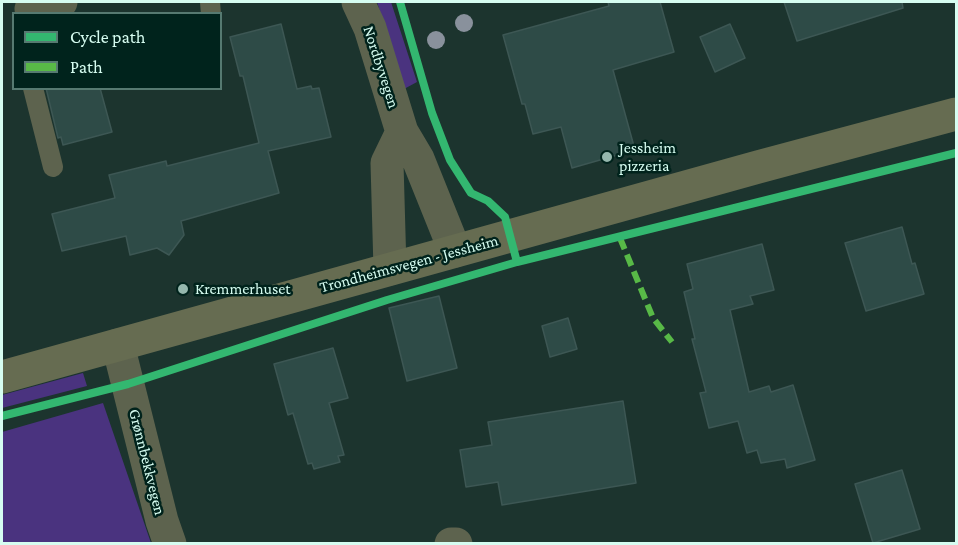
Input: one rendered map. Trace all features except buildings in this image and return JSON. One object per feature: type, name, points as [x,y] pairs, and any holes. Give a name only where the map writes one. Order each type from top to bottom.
[{"type":"main road","name":"Trondheimsvegen - Jessheim","points":[[2,377],[957,114]]},
{"type":"street","name":"Nordbyvegen","points":[[358,2],[370,28],[402,132],[418,159],[455,251]]},
{"type":"street","points":[[390,269],[387,164],[402,132]]},
{"type":"street","name":"Grønnbekkvegen","points":[[118,345],[162,521],[170,543]]},
{"type":"street","points":[[451,543],[456,543]]},
{"type":"lane","points":[[34,90],[53,167]]},
{"type":"shaded area","points":[[377,2],[391,2],[417,82],[404,89]]},
{"type":"shaded area","points":[[83,373],[87,386],[2,408],[2,395]]},
{"type":"shaded area","points":[[103,403],[151,543],[2,543],[2,432]]},
{"type":"marked path","points":[[620,238],[653,318],[672,342]]},
{"type":"cycle path","points":[[400,2],[432,113],[450,160],[471,193],[488,201],[505,217],[517,262]]},
{"type":"cycle path","points":[[2,416],[128,384],[387,300],[517,262],[956,153]]},
{"type":"place","name":"Jessheim pizzeria","points":[[607,157]]},
{"type":"place","name":"Kremmerhuset","points":[[183,289]]}]
